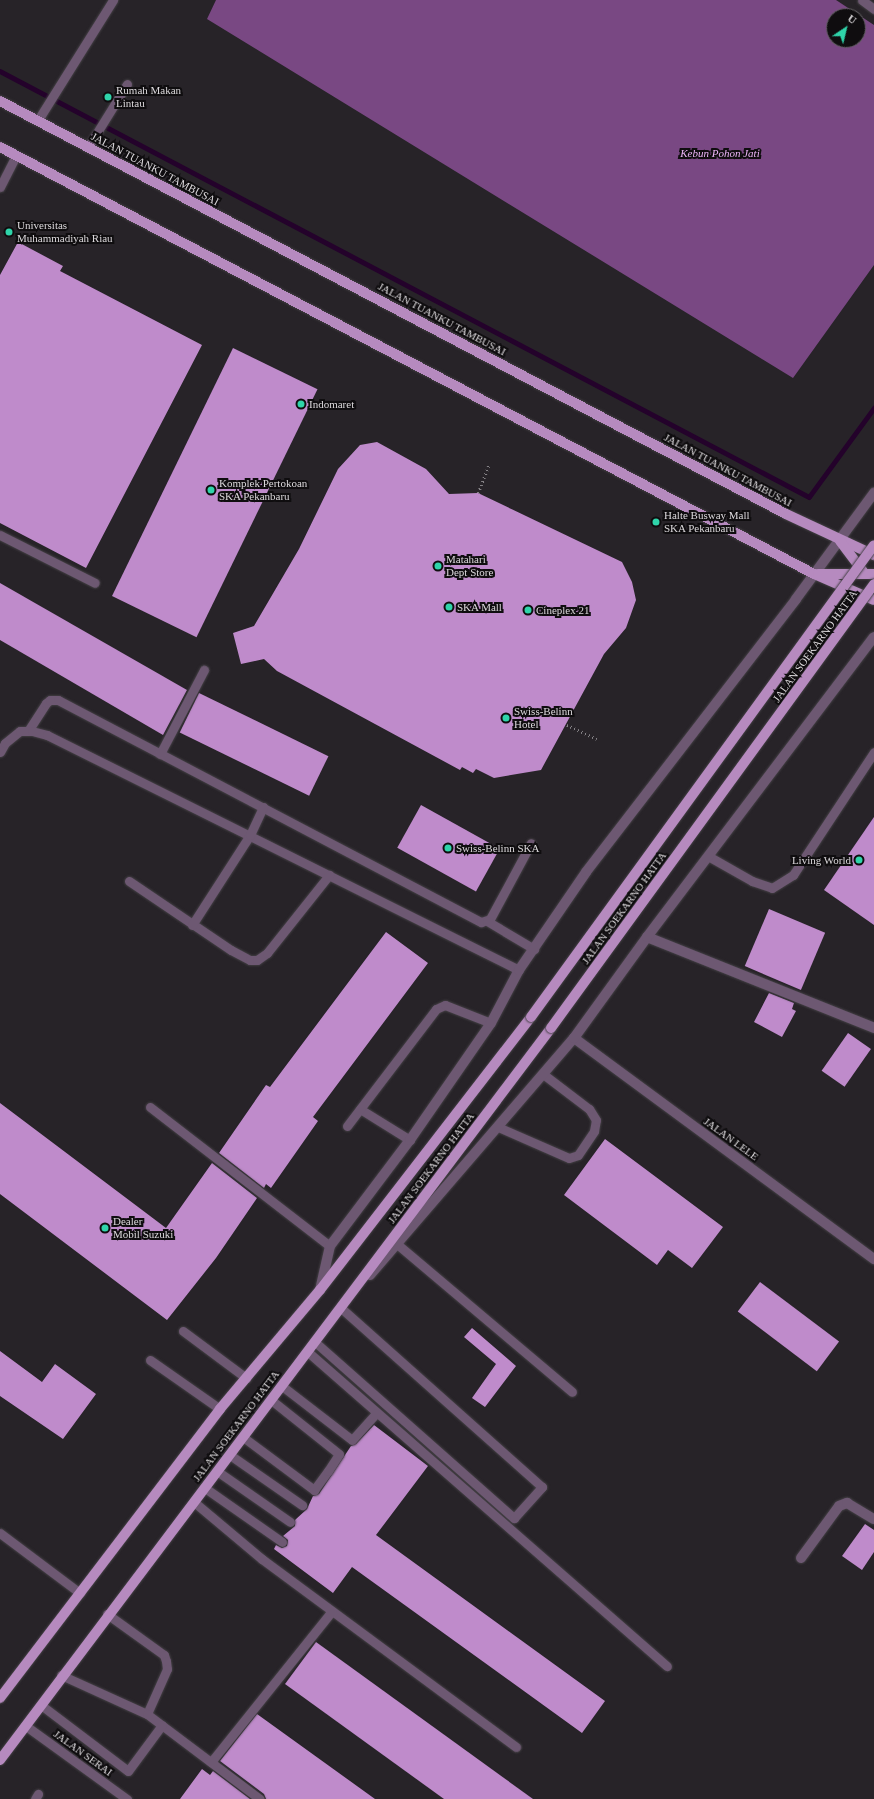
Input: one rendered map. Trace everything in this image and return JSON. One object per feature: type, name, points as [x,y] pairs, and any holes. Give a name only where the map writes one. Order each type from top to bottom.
[{"type":"main road","name":"JALAN TUANKU TAMBUSAI","points":[[0,101],[786,514],[874,555]]},
{"type":"main road","points":[[0,147],[814,574],[874,600]]},
{"type":"main road","points":[[839,540],[869,574],[874,584]]},
{"type":"main road","name":"JALAN SOEKARNO HATTA","points":[[0,1698],[220,1409],[320,1290],[531,1017],[874,545]]},
{"type":"main road","points":[[814,574],[869,574]]},
{"type":"main road","name":"JALAN SOEKARNO HATTA","points":[[0,1760],[26,1726],[61,1675],[316,1342],[326,1326],[551,1028],[874,584]]},
{"type":"street","name":"JALAN SOEKARNO HATTA","points":[[320,1290],[330,1246],[410,1140],[491,1023],[519,970],[586,872],[814,574],[874,493]]},
{"type":"street","points":[[326,1326],[574,1038],[647,937],[874,637]]},
{"type":"street","points":[[647,937],[874,1028]]},
{"type":"street","name":"JALAN LELE","points":[[574,1038],[874,1259]]},
{"type":"street","points":[[801,1558],[839,1506],[847,1503],[874,1519]]},
{"type":"lane","points":[[38,120],[113,0]]},
{"type":"lane","points":[[862,0],[874,9]]},
{"type":"lane","points":[[88,147],[127,84]]},
{"type":"lane","points":[[0,187],[16,156]]},
{"type":"lane","points":[[0,535],[95,583]]},
{"type":"lane","points":[[160,754],[204,670]]},
{"type":"lane","points":[[28,731],[46,703],[54,699],[481,922],[486,922],[534,949]]},
{"type":"lane","points":[[0,752],[12,736],[20,731],[48,735],[519,970]]},
{"type":"lane","points":[[708,856],[752,881],[772,888],[793,875],[874,752]]},
{"type":"lane","points":[[192,925],[250,835],[263,807]]},
{"type":"lane","points":[[486,922],[531,843]]},
{"type":"lane","points":[[129,881],[192,925],[244,957],[257,960],[267,953],[329,875]]},
{"type":"lane","points":[[347,1126],[441,1006],[491,1023]]},
{"type":"lane","points":[[498,1127],[569,1158],[578,1155],[594,1131],[596,1120],[589,1109],[543,1074]]},
{"type":"lane","points":[[150,1107],[330,1246]]},
{"type":"lane","points":[[360,1109],[410,1140]]},
{"type":"lane","points":[[397,1244],[572,1392]]},
{"type":"lane","points":[[316,1342],[514,1518],[542,1487],[341,1308]]},
{"type":"lane","points":[[183,1331],[246,1378]]},
{"type":"lane","points":[[308,1352],[666,1666]]},
{"type":"lane","points":[[150,1360],[220,1409]]},
{"type":"lane","points":[[282,1386],[352,1440],[376,1413]]},
{"type":"lane","points":[[243,1437],[314,1490],[339,1454],[271,1400]]},
{"type":"lane","points":[[230,1455],[302,1505]]},
{"type":"lane","points":[[217,1471],[290,1522]]},
{"type":"lane","points":[[205,1488],[282,1542]]},
{"type":"lane","points":[[194,1502],[262,1559],[516,1747]]},
{"type":"lane","points":[[0,1533],[80,1593]]},
{"type":"lane","points":[[211,1762],[332,1611]]},
{"type":"lane","points":[[107,1614],[164,1655],[167,1668],[146,1714]]},
{"type":"lane","points":[[61,1675],[146,1714],[260,1799]]},
{"type":"lane","points":[[41,1705],[128,1771],[162,1726]]},
{"type":"lane","name":"JALAN SERAI","points":[[26,1726],[126,1799]]},
{"type":"path","points":[[478,493],[489,464]]},
{"type":"path","points":[[567,725],[597,739]]},
{"type":"green space","name":"Kebun Pohon Jati","points":[[216,0],[836,0],[848,8],[826,8],[826,48],[866,48],[866,20],[874,25],[874,265],[793,378],[207,19]]},
{"type":"building","points":[[18,242],[63,266],[60,271],[202,345],[86,568],[0,523],[0,275]]},
{"type":"building","name":"Komplek Pertokoan SKA Pekanbaru","points":[[233,348],[317,389],[196,637],[112,596]]},
{"type":"building","name":"SKA Mall","points":[[377,442],[426,469],[449,494],[478,493],[622,562],[632,582],[636,600],[626,628],[604,654],[541,770],[494,778],[476,769],[473,773],[462,767],[460,770],[277,671],[264,659],[241,664],[233,633],[254,626],[299,549],[338,469],[360,445]]},
{"type":"building","points":[[0,583],[187,690],[163,735],[0,640]]},
{"type":"building","points":[[199,693],[328,756],[309,796],[180,733]]},
{"type":"building","name":"Swiss-Belinn SKA","points":[[421,805],[500,849],[476,891],[397,848]]},
{"type":"building","name":"Living World","points":[[874,817],[874,925],[824,890]]},
{"type":"building","points":[[769,909],[825,933],[801,990],[745,966]]},
{"type":"building","points":[[386,932],[428,963],[313,1117],[318,1121],[271,1188],[266,1184],[264,1188],[219,1153],[266,1085],[270,1087]]},
{"type":"building","points":[[769,993],[794,1003],[792,1009],[796,1011],[782,1037],[754,1022]]},
{"type":"building","points":[[848,1033],[871,1049],[845,1087],[822,1071]]},
{"type":"building","name":"Dealer Mobil Suzuki","points":[[0,1103],[166,1228],[212,1163],[257,1198],[216,1258],[167,1320],[0,1194]]},
{"type":"building","points":[[605,1139],[723,1227],[692,1268],[668,1250],[657,1265],[564,1195]]},
{"type":"building","points":[[760,1282],[839,1342],[817,1371],[738,1312]]},
{"type":"building","points":[[472,1328],[516,1366],[485,1407],[472,1398],[496,1364],[464,1337]]},
{"type":"building","points":[[0,1351],[42,1382],[55,1364],[96,1394],[63,1439],[0,1396]]},
{"type":"building","points":[[374,1425],[428,1466],[376,1535],[605,1701],[582,1733],[352,1567],[333,1593],[274,1549],[276,1545],[282,1548],[287,1546],[288,1540],[283,1536],[295,1526],[295,1520],[307,1509],[313,1496],[319,1494],[351,1446],[356,1444]]},
{"type":"building","points":[[865,1524],[874,1530],[874,1552],[862,1570],[842,1556]]},
{"type":"building","points":[[316,1642],[533,1799],[444,1799],[285,1684]]},
{"type":"building","points":[[257,1714],[375,1799],[266,1799],[264,1794],[220,1761]]},
{"type":"building","points":[[202,1769],[210,1775],[213,1771],[250,1799],[180,1799]]},
{"type":"waterway","points":[[0,71],[809,497],[874,408]]},
{"type":"place","name":"Rumah Makan Lintau","points":[[108,97]]},
{"type":"place","name":"Universitas Muhammadiyah Riau","points":[[9,232]]},
{"type":"place","name":"Indomaret","points":[[301,404]]},
{"type":"place","name":"Komplek Pertokoan SKA Pekanbaru","points":[[211,490]]},
{"type":"place","name":"Halte Busway Mall SKA Pekanbaru","points":[[656,522]]},
{"type":"place","name":"Matahari Dept Store","points":[[438,566]]},
{"type":"place","name":"SKA Mall","points":[[449,607]]},
{"type":"place","name":"Cineplex 21","points":[[528,610]]},
{"type":"place","name":"Swiss-Belinn Hotel","points":[[506,718]]},
{"type":"place","name":"Swiss-Belinn SKA","points":[[448,848]]},
{"type":"place","name":"Living World","points":[[859,860]]},
{"type":"place","name":"Dealer Mobil Suzuki","points":[[105,1228]]}]
